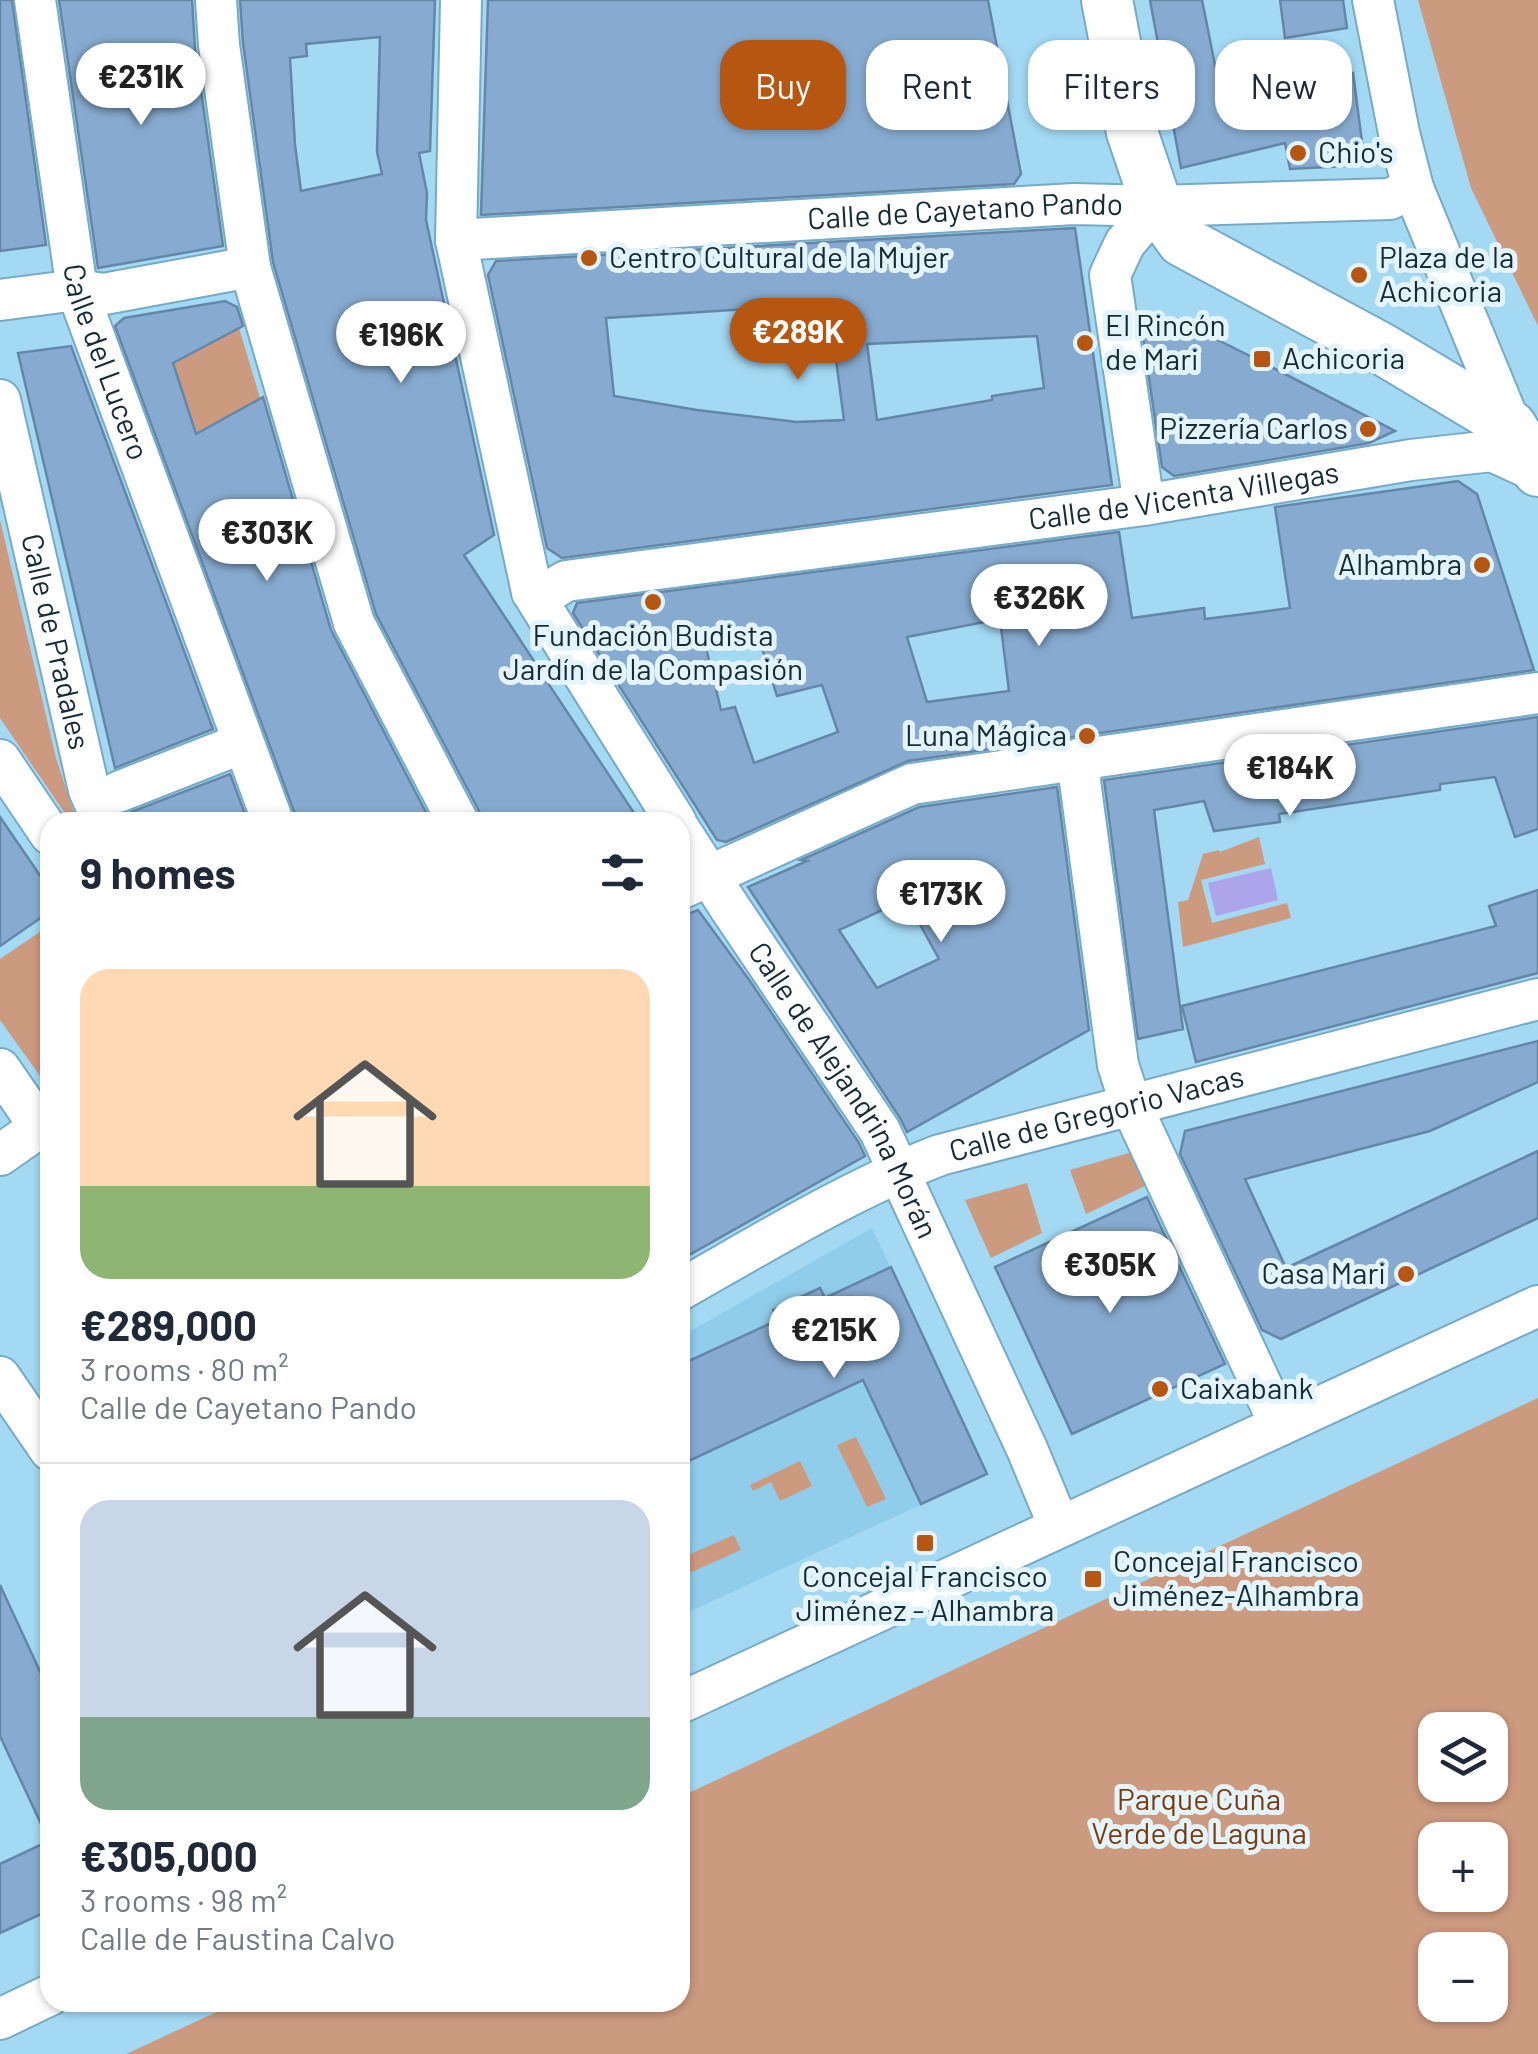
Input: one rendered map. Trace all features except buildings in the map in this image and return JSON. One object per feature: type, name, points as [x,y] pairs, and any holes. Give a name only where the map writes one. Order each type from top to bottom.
[{"type":"main road","points":[[1107,0],[1132,132],[1157,206],[1182,241],[1511,426],[1538,472]]},
{"type":"street","name":"Calle del Lucero","points":[[35,0],[77,290],[269,812]]},
{"type":"street","points":[[216,0],[250,267],[354,623],[453,812]]},
{"type":"street","points":[[460,0],[456,240],[532,592],[670,812]]},
{"type":"street","points":[[1373,0],[1413,188],[1511,426]]},
{"type":"street","name":"Calle de Cayetano Pando","points":[[456,240],[1074,204],[1157,206],[1390,198],[1413,188]]},
{"type":"street","points":[[1144,505],[1110,275],[1125,243],[1157,206]]},
{"type":"street","points":[[0,300],[77,290],[104,294],[250,267]]},
{"type":"street","name":"Calle de Pradales","points":[[0,400],[89,790],[110,807]]},
{"type":"street","name":"Calle de Vicenta Villegas","points":[[532,592],[553,589],[566,581],[1144,505],[1411,460],[1492,451],[1538,472]]},
{"type":"street","points":[[695,882],[912,784],[1538,693]]},
{"type":"street","points":[[110,807],[226,750]]},
{"type":"street","points":[[1081,758],[1080,780],[1118,1065],[1130,1105],[1280,1425]]},
{"type":"street","points":[[0,760],[40,819]]},
{"type":"street","name":"Calle de Alejandrina Morán","points":[[695,882],[880,1131],[1060,1526]]},
{"type":"street","name":"Calle de Gregorio Vacas","points":[[690,1284],[832,1204],[940,1155],[1538,999]]},
{"type":"street","points":[[0,1069],[40,1118]]},
{"type":"street","points":[[0,1155],[40,1127]]},
{"type":"street","points":[[690,1697],[1538,1306]]},
{"type":"street","points":[[0,1378],[40,1436]]},
{"type":"street","points":[[0,2018],[40,2000]]},
{"type":"shaded area","points":[[1271,868],[1278,900],[1216,916],[1208,883]]},
{"type":"shaded area","points":[[872,1228],[987,1474],[690,1611],[690,1331]]},
{"type":"green space","points":[[1418,0],[1538,0],[1538,326],[1471,188]]},
{"type":"green space","points":[[239,328],[260,398],[196,433],[173,363]]},
{"type":"green space","points":[[0,520],[56,758],[74,812],[64,812],[0,718]]},
{"type":"green space","points":[[1259,837],[1265,864],[1201,880],[1212,923],[1287,903],[1291,918],[1183,947],[1178,902],[1188,900],[1203,854],[1220,852]]},
{"type":"green space","points":[[40,932],[40,1076],[0,1020],[0,959]]},
{"type":"green space","points":[[1132,1152],[1147,1185],[1086,1214],[1070,1170]]},
{"type":"green space","points":[[1027,1183],[1042,1233],[991,1258],[965,1200]]},
{"type":"green space","name":"Parque Cuña Verde de Laguna","points":[[1538,1398],[1538,2054],[126,2054],[217,2012],[690,2012],[690,1792]]},
{"type":"green space","points":[[856,1437],[886,1499],[867,1507],[837,1445]]},
{"type":"green space","points":[[800,1461],[812,1486],[780,1501],[771,1482],[753,1491],[750,1485]]},
{"type":"green space","points":[[734,1535],[741,1550],[690,1573],[690,1554]]},
{"type":"place","name":"Chio's","points":[[1298,153]]},
{"type":"place","name":"Centro Cultural de la Mujer","points":[[589,258]]},
{"type":"place","name":"Plaza de la Achicoria","points":[[1359,275]]},
{"type":"place","name":"El Rincón de Mari","points":[[1085,343]]},
{"type":"place","name":"Achicoria","points":[[1262,359]]},
{"type":"place","name":"Pizzería Carlos","points":[[1368,429]]},
{"type":"place","name":"Alhambra","points":[[1482,565]]},
{"type":"place","name":"Fundación Budista Jardín de la Compasión","points":[[653,602]]},
{"type":"place","name":"Luna Mágica","points":[[1087,736]]},
{"type":"place","name":"Casa Mari","points":[[1406,1274]]},
{"type":"place","name":"Caixabank","points":[[1160,1389]]},
{"type":"place","name":"Concejal Francisco Jiménez - Alhambra","points":[[925,1543]]},
{"type":"place","name":"Concejal Francisco Jiménez-Alhambra","points":[[1093,1579]]}]
